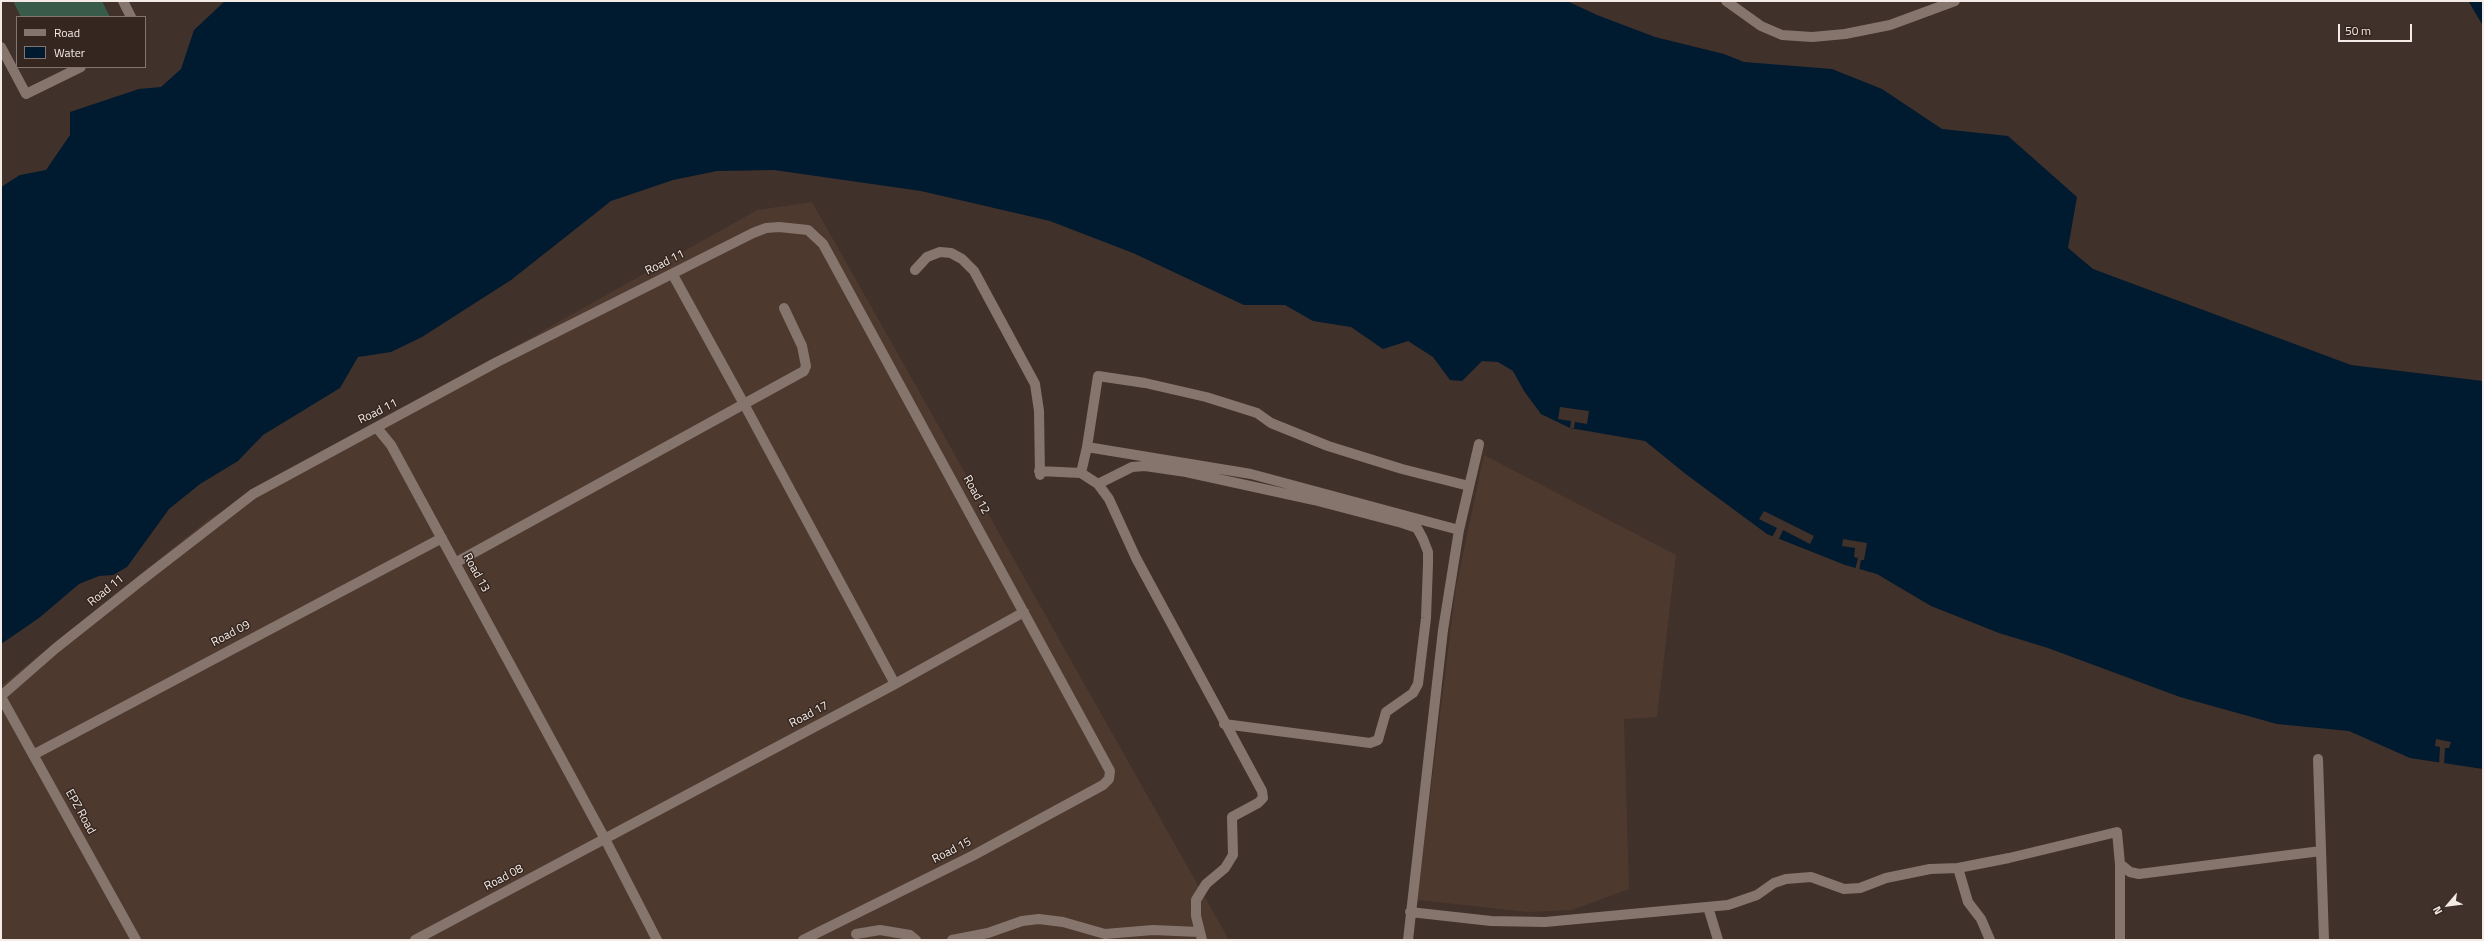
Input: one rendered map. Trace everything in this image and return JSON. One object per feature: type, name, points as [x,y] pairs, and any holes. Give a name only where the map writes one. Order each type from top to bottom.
[{"type":"street","points":[[123,1],[130,16]]},
{"type":"street","points":[[1726,1],[1761,26],[1782,35],[1812,37],[1845,34],[1890,25],[1954,1]]},
{"type":"street","points":[[1,47],[26,94],[79,68]]},
{"type":"street","name":"Road 11","points":[[1,696],[99,613],[253,494],[358,436],[378,428],[554,332],[673,275],[766,228],[808,230]]},
{"type":"street","name":"Road 12","points":[[808,230],[823,244],[1110,771],[1109,779]]},
{"type":"street","points":[[915,270],[927,257],[940,252],[951,253],[962,259],[974,271],[1035,384],[1039,411],[1040,473],[1081,473],[1098,484],[1108,499],[1136,558],[1263,798],[1258,803],[1232,817],[1234,855],[1225,868],[1206,884],[1196,900],[1196,916],[1200,936],[1152,930],[1105,934],[1063,922],[1039,919],[1022,921],[988,933],[952,940]]},
{"type":"street","points":[[673,275],[895,684]]},
{"type":"street","points":[[455,563],[804,371],[806,366],[802,346],[784,308]]},
{"type":"street","points":[[1081,473],[1087,447],[1098,376],[1145,383],[1213,399],[1258,413],[1271,423],[1328,446],[1402,469],[1469,486]]},
{"type":"street","name":"Road 13","points":[[378,428],[391,445],[442,538],[605,839],[657,940]]},
{"type":"street","points":[[1408,940],[1438,667],[1459,530],[1479,444]]},
{"type":"street","points":[[1087,447],[1250,474],[1459,530]]},
{"type":"street","points":[[1098,484],[1132,467],[1145,466],[1186,472],[1314,500],[1402,523],[1417,528],[1423,539],[1428,552],[1428,564],[1426,618],[1418,684],[1409,697],[1386,712],[1378,740],[1370,743],[1224,724]]},
{"type":"street","name":"Road 09","points":[[33,755],[442,538]]},
{"type":"street","name":"Road 17","points":[[605,839],[895,684],[1024,612]]},
{"type":"street","name":"EPZ Road","points":[[1,696],[136,940]]},
{"type":"street","points":[[2318,759],[2324,940]]},
{"type":"street","name":"Road 15","points":[[803,940],[974,855],[1103,785],[1109,779]]},
{"type":"street","points":[[1410,912],[1491,921],[1545,922],[1708,907],[1741,902],[1757,895],[1774,883],[1786,879],[1811,877],[1844,889],[1860,888],[1886,878],[1930,869],[1958,868],[2117,832],[2120,864],[2120,940]]},
{"type":"street","name":"Road 08","points":[[415,940],[605,839]]},
{"type":"street","points":[[2120,864],[2130,872],[2139,874],[2321,851]]},
{"type":"street","points":[[1958,868],[1968,902],[1981,919],[1990,940]]},
{"type":"street","points":[[1708,907],[1718,940]]},
{"type":"street","points":[[849,918],[858,937],[880,930],[910,935],[916,940]]},
{"type":"shaded area","points":[[812,202],[1229,940],[1,940],[1,686],[209,519],[757,210]]},
{"type":"shaded area","points":[[1484,455],[1676,555],[1657,717],[1624,719],[1629,889],[1572,910],[1528,912],[1417,900],[1456,587]]},
{"type":"green space","points":[[13,1],[102,1],[110,16],[20,16]]},
{"type":"water","points":[[225,1],[1567,1],[1597,15],[1655,37],[1724,54],[1744,62],[1832,69],[1882,89],[1942,129],[2008,136],[2077,197],[2068,248],[2093,269],[2351,365],[2483,381],[2483,769],[2410,758],[2349,731],[2277,724],[2180,697],[2048,648],[1999,633],[1931,606],[1877,574],[1845,565],[1767,534],[1687,475],[1645,441],[1570,428],[1541,414],[1524,391],[1513,371],[1498,362],[1482,361],[1462,381],[1450,380],[1433,357],[1408,341],[1383,349],[1351,327],[1313,321],[1285,305],[1244,305],[1133,253],[1050,221],[921,191],[774,170],[717,171],[673,180],[611,201],[511,280],[422,337],[391,352],[358,357],[340,388],[263,435],[238,461],[200,484],[169,509],[127,567],[113,575],[99,576],[79,584],[39,618],[1,644],[1,187],[20,175],[46,170],[70,135],[70,112],[139,89],[161,87],[181,69],[194,30]]},
{"type":"water","points":[[2483,1],[2483,26],[2469,2]]},
{"type":"pier","points":[[1560,407],[1589,411],[1587,424],[1575,422],[1574,428],[1570,428],[1571,421],[1558,419]]},
{"type":"pier","points":[[1764,511],[1814,536],[1810,544],[1783,530],[1779,539],[1772,537],[1777,528],[1759,519]]},
{"type":"pier","points":[[1843,539],[1867,543],[1864,560],[1861,560],[1859,571],[1855,570],[1858,558],[1854,557],[1855,548],[1842,546]]},
{"type":"pier","points":[[2436,739],[2451,742],[2449,748],[2445,748],[2444,765],[2439,765],[2440,747],[2435,746]]}]
